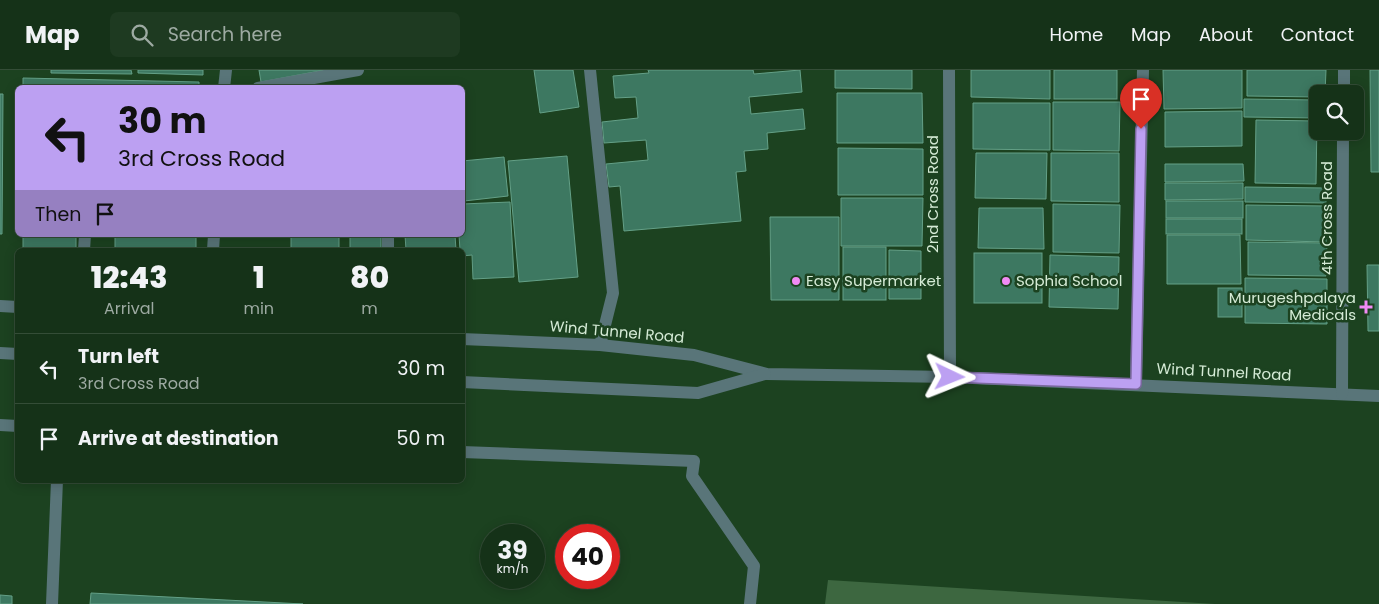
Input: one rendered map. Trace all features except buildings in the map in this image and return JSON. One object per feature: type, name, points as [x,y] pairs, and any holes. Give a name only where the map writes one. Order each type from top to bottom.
[{"type":"street","points":[[224,85],[226,70]]},
{"type":"street","points":[[275,85],[358,70]]},
{"type":"street","points":[[590,70],[613,293],[600,345]]},
{"type":"street","name":"2nd Cross Road","points":[[949,70],[950,377]]},
{"type":"street","points":[[1136,384],[1143,70]]},
{"type":"street","points":[[1344,70],[1344,85]]},
{"type":"street","name":"4th Cross Road","points":[[1342,394],[1344,140]]},
{"type":"street","points":[[0,306],[15,307]]},
{"type":"street","name":"Wind Tunnel Road","points":[[465,338],[600,345],[694,355],[768,374],[950,377],[1379,396]]},
{"type":"street","points":[[0,353],[15,354]]},
{"type":"street","name":"Wind Tunnel Road","points":[[465,382],[698,393],[768,374]]},
{"type":"street","points":[[0,425],[15,426]]},
{"type":"street","points":[[465,452],[694,461],[692,476],[754,566],[750,604]]},
{"type":"street","points":[[52,604],[57,483]]},
{"type":"green space","points":[[828,580],[1215,604],[825,604]]},
{"type":"place","name":"Easy Supermarket","points":[[796,281]]},
{"type":"place","name":"Sophia School","points":[[1006,281]]},
{"type":"place","name":"Murugeshpalaya Medicals","points":[[1366,307]]},
{"type":"route","points":[[950,377],[1136,384],[1141,129]]}]
